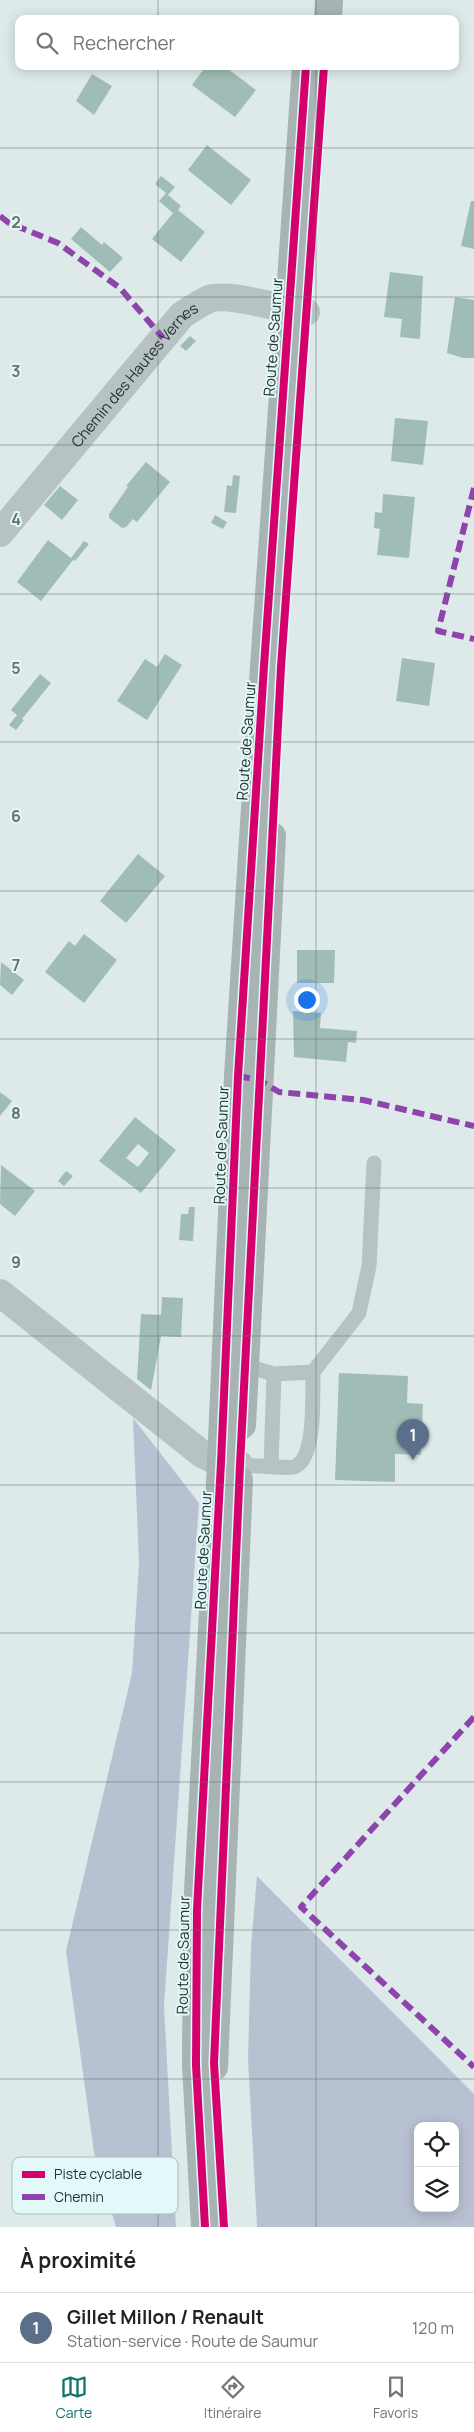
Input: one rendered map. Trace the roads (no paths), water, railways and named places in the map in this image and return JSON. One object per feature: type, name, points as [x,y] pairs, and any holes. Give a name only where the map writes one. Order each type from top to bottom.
[{"type":"main road","points":[[310,15],[311,0]]},
{"type":"main road","points":[[328,15],[329,0]]},
{"type":"main road","name":"Route de Saumur","points":[[224,2227],[214,2063],[231,1464],[235,1364],[281,667],[298,312],[306,70]]},
{"type":"main road","name":"Route de Saumur","points":[[298,312],[324,70]]},
{"type":"main road","name":"Route de Saumur","points":[[206,2227],[196,2065],[197,1910],[231,1464]]},
{"type":"street","name":"Chemin des Hautes Vernes","points":[[0,533],[182,315],[210,298],[248,300],[298,312]]},
{"type":"street","points":[[0,1293],[202,1454],[231,1464]]},
{"type":"lane","points":[[231,1464],[294,1467],[305,1459],[310,1444],[314,1372],[359,1313],[369,1266],[374,1163]]},
{"type":"lane","points":[[235,1364],[274,1374],[314,1372]]},
{"type":"lane","points":[[272,1466],[274,1374]]},
{"type":"place","name":"Gillet Millon / Renault","points":[[413,1460]]}]
